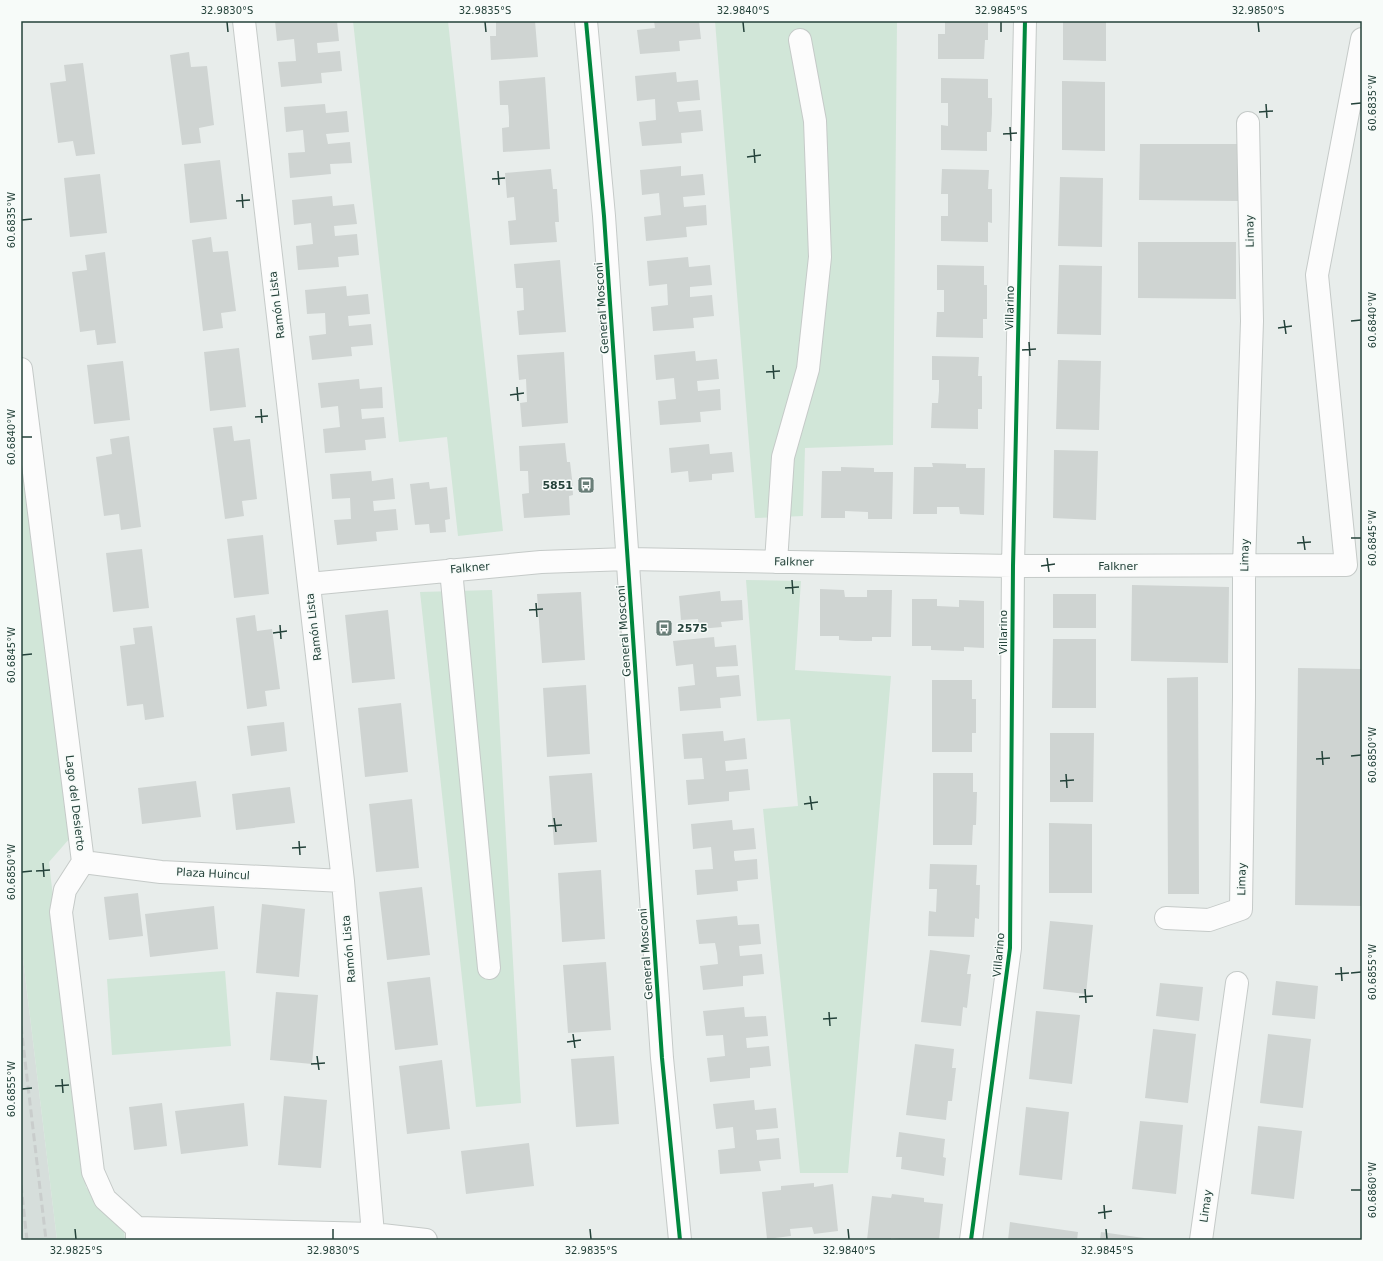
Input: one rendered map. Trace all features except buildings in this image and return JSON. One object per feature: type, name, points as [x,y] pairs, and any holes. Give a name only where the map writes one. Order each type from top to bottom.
[{"type":"street","name":"Ramón Lista","points":[[244,21],[343,881],[373,1234]]},
{"type":"street","name":"General Mosconi","points":[[586,21],[604,216],[662,1058],[680,1240]]},
{"type":"street","name":"Villarino","points":[[971,1240],[1010,948],[1012,566],[1025,21]]},
{"type":"street","name":"Falkner","points":[[309,584],[541,562],[628,559],[1012,566],[1346,565],[1317,275],[1362,39]]},
{"type":"street","points":[[776,562],[783,457],[808,369],[820,257],[815,121],[800,40]]},
{"type":"street","name":"Limay","points":[[1166,918],[1208,920],[1241,909],[1244,566],[1252,321],[1248,123]]},
{"type":"street","name":"Lago del Desierto","points":[[21,369],[83,862],[65,890],[61,912],[93,1172],[105,1199],[137,1234]]},
{"type":"street","points":[[451,570],[489,968]]},
{"type":"street","name":"Plaza Huincul","points":[[83,862],[161,872],[343,881]]},
{"type":"street","name":"Limay","points":[[1201,1240],[1237,983]]},
{"type":"street","points":[[137,1234],[373,1234],[426,1240]]},
{"type":"shaded area","points":[[21,942],[57,1240],[21,1240]]},
{"type":"green space","points":[[353,21],[448,21],[503,531],[458,536],[447,437],[399,442]]},
{"type":"green space","points":[[715,21],[897,21],[893,445],[805,448],[803,516],[755,518]]},
{"type":"green space","points":[[21,437],[70,838],[49,862],[86,1187],[124,1230],[125,1240],[57,1240],[21,942]]},
{"type":"green space","points":[[746,580],[801,581],[795,670],[891,676],[848,1173],[800,1173],[763,809],[798,806],[790,719],[757,721]]},
{"type":"green space","points":[[492,590],[521,1103],[476,1107],[420,592]]},
{"type":"green space","points":[[225,971],[231,1046],[112,1055],[107,979]]},
{"type":"railway","points":[[21,1026],[46,1240]]},
{"type":"railway","points":[[21,1185],[27,1240]]},
{"type":"cycle path","points":[[586,21],[604,216],[662,1058],[680,1240]]},
{"type":"cycle path","points":[[971,1240],[1010,948],[1013,566],[1025,21]]},
{"type":"place","name":"5851","points":[[586,485]]},
{"type":"place","name":"2575","points":[[664,628]]}]
